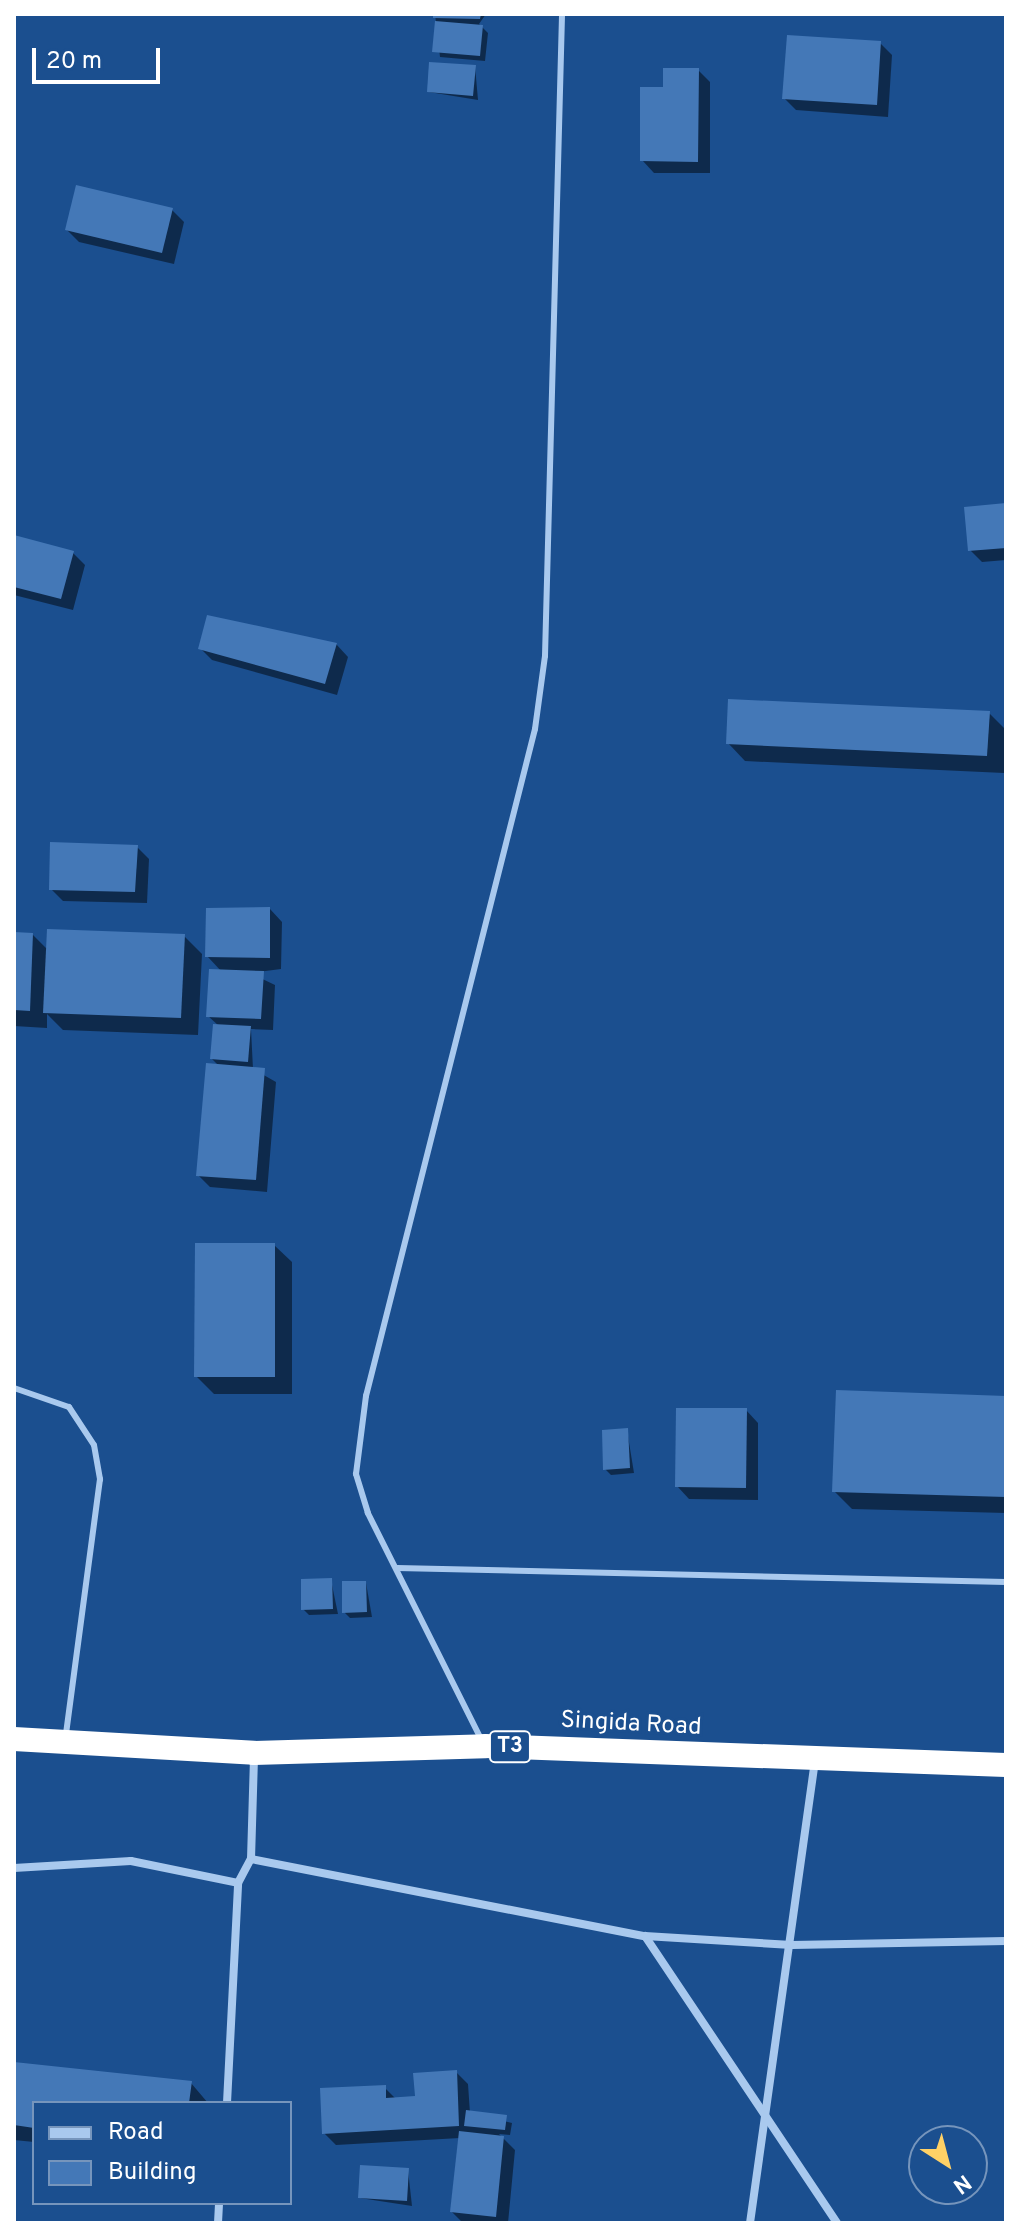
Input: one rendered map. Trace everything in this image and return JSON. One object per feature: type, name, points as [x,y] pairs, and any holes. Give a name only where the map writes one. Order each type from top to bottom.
[{"type":"highway","name":"Singida Road","points":[[14,1739],[254,1753],[485,1746],[815,1762],[1006,1765]]},
{"type":"street","points":[[227,2101],[238,1883],[251,1859],[254,1753]]},
{"type":"street","points":[[750,2223],[762,2113],[792,1945],[815,1762]]},
{"type":"street","points":[[251,1859],[645,1936],[792,1945],[1006,1941]]},
{"type":"street","points":[[14,1868],[131,1861],[238,1883]]},
{"type":"street","points":[[645,1936],[837,2223]]},
{"type":"lane","points":[[485,1746],[397,1568],[356,1474],[366,1396],[521,804],[545,656],[562,14]]},
{"type":"lane","points":[[14,1388],[69,1407],[94,1445],[100,1479],[65,1742]]},
{"type":"lane","points":[[397,1568],[1006,1582]]},
{"type":"building","points":[[433,14],[481,14],[480,19],[433,18]]},
{"type":"building","points":[[435,21],[483,25],[480,56],[432,52]]},
{"type":"building","points":[[787,35],[881,41],[877,105],[782,99]]},
{"type":"building","points":[[429,62],[476,65],[473,96],[427,92]]},
{"type":"building","points":[[663,68],[699,68],[698,162],[640,161],[640,87],[663,87]]},
{"type":"building","points":[[76,185],[173,208],[162,253],[65,230]]},
{"type":"building","points":[[1006,503],[1006,548],[968,551],[964,507]]},
{"type":"building","points":[[14,535],[74,551],[61,599],[14,587]]},
{"type":"building","points":[[207,615],[337,643],[325,684],[198,649]]},
{"type":"building","points":[[728,699],[990,711],[987,756],[726,744]]},
{"type":"building","points":[[50,842],[138,845],[135,892],[49,890]]},
{"type":"building","points":[[270,907],[270,958],[205,957],[206,908]]},
{"type":"building","points":[[47,929],[185,934],[181,1018],[43,1013]]},
{"type":"building","points":[[14,932],[33,933],[30,1011],[14,1010]]},
{"type":"building","points":[[209,969],[264,971],[261,1019],[206,1017]]},
{"type":"building","points":[[213,1024],[251,1026],[248,1062],[210,1059]]},
{"type":"building","points":[[206,1063],[265,1068],[256,1180],[196,1176]]},
{"type":"building","points":[[195,1243],[275,1243],[275,1377],[194,1377]]},
{"type":"building","points":[[836,1390],[1006,1396],[1006,1497],[832,1492]]},
{"type":"building","points":[[676,1408],[747,1408],[746,1488],[675,1487]]},
{"type":"building","points":[[628,1428],[630,1468],[603,1470],[602,1430]]},
{"type":"building","points":[[332,1578],[333,1609],[301,1610],[301,1579]]},
{"type":"building","points":[[342,1581],[366,1581],[367,1612],[342,1613]]},
{"type":"building","points":[[14,2062],[192,2081],[189,2101],[32,2101],[32,2128],[14,2125]]},
{"type":"building","points":[[457,2070],[459,2126],[322,2134],[320,2088],[386,2085],[386,2098],[415,2096],[413,2073]]},
{"type":"building","points":[[466,2110],[507,2115],[505,2130],[464,2126]]},
{"type":"building","points":[[459,2131],[504,2136],[496,2217],[450,2212]]},
{"type":"building","points":[[360,2165],[409,2168],[407,2201],[358,2198]]}]
